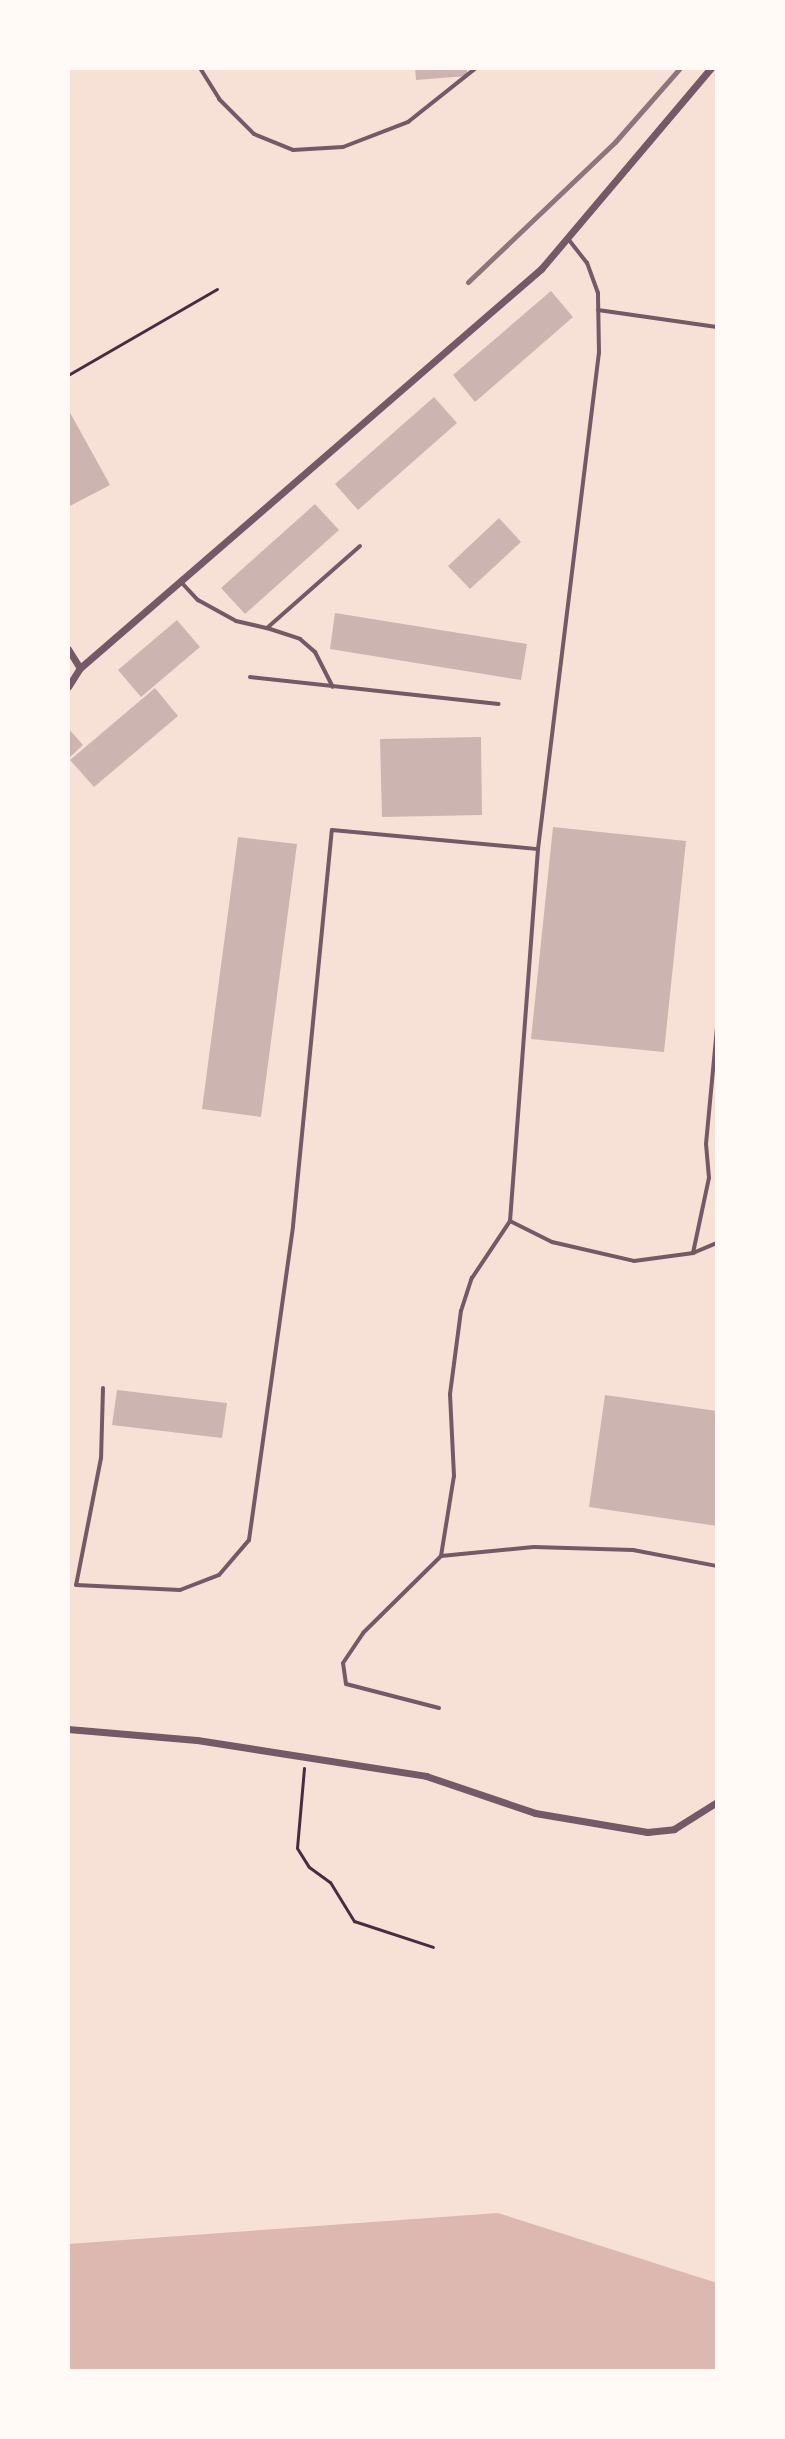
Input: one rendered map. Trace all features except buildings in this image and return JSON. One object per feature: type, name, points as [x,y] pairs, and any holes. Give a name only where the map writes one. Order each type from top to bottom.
[{"type":"street","points":[[68,687],[80,668],[569,240],[711,68]]},
{"type":"street","points":[[68,649],[80,668]]},
{"type":"street","points":[[68,1729],[197,1740],[305,1760],[426,1776],[535,1813],[647,1832],[674,1829],[717,1802]]},
{"type":"lane","points":[[200,68],[219,99],[254,134],[293,150],[343,147],[408,122],[476,68]]},
{"type":"lane","points":[[439,1708],[346,1684],[343,1663],[363,1633],[441,1556],[454,1476],[450,1394],[461,1311],[472,1278],[510,1221],[538,849],[599,353],[598,310],[587,263],[569,240]]},
{"type":"lane","points":[[598,310],[717,327]]},
{"type":"lane","points":[[267,628],[360,546]]},
{"type":"lane","points":[[180,581],[198,600],[236,621],[300,639],[315,652],[333,687]]},
{"type":"lane","points":[[250,677],[499,704]]},
{"type":"lane","points":[[103,1388],[101,1458],[76,1585],[180,1590],[219,1575],[249,1540],[293,1226],[332,830],[538,849]]},
{"type":"lane","points":[[693,1253],[709,1178],[706,1144],[717,1027]]},
{"type":"lane","points":[[510,1221],[552,1242],[634,1261],[693,1253],[717,1243]]},
{"type":"lane","points":[[441,1556],[534,1547],[633,1550],[717,1566]]},
{"type":"path","points":[[68,375],[217,289]]},
{"type":"path","points":[[305,1760],[297,1848],[309,1867],[330,1882],[354,1921],[433,1947]]},
{"type":"shaded area","points":[[498,2213],[717,2283],[717,2371],[68,2371],[68,2244]]},
{"type":"railway","points":[[468,282],[615,142],[680,68]]}]
